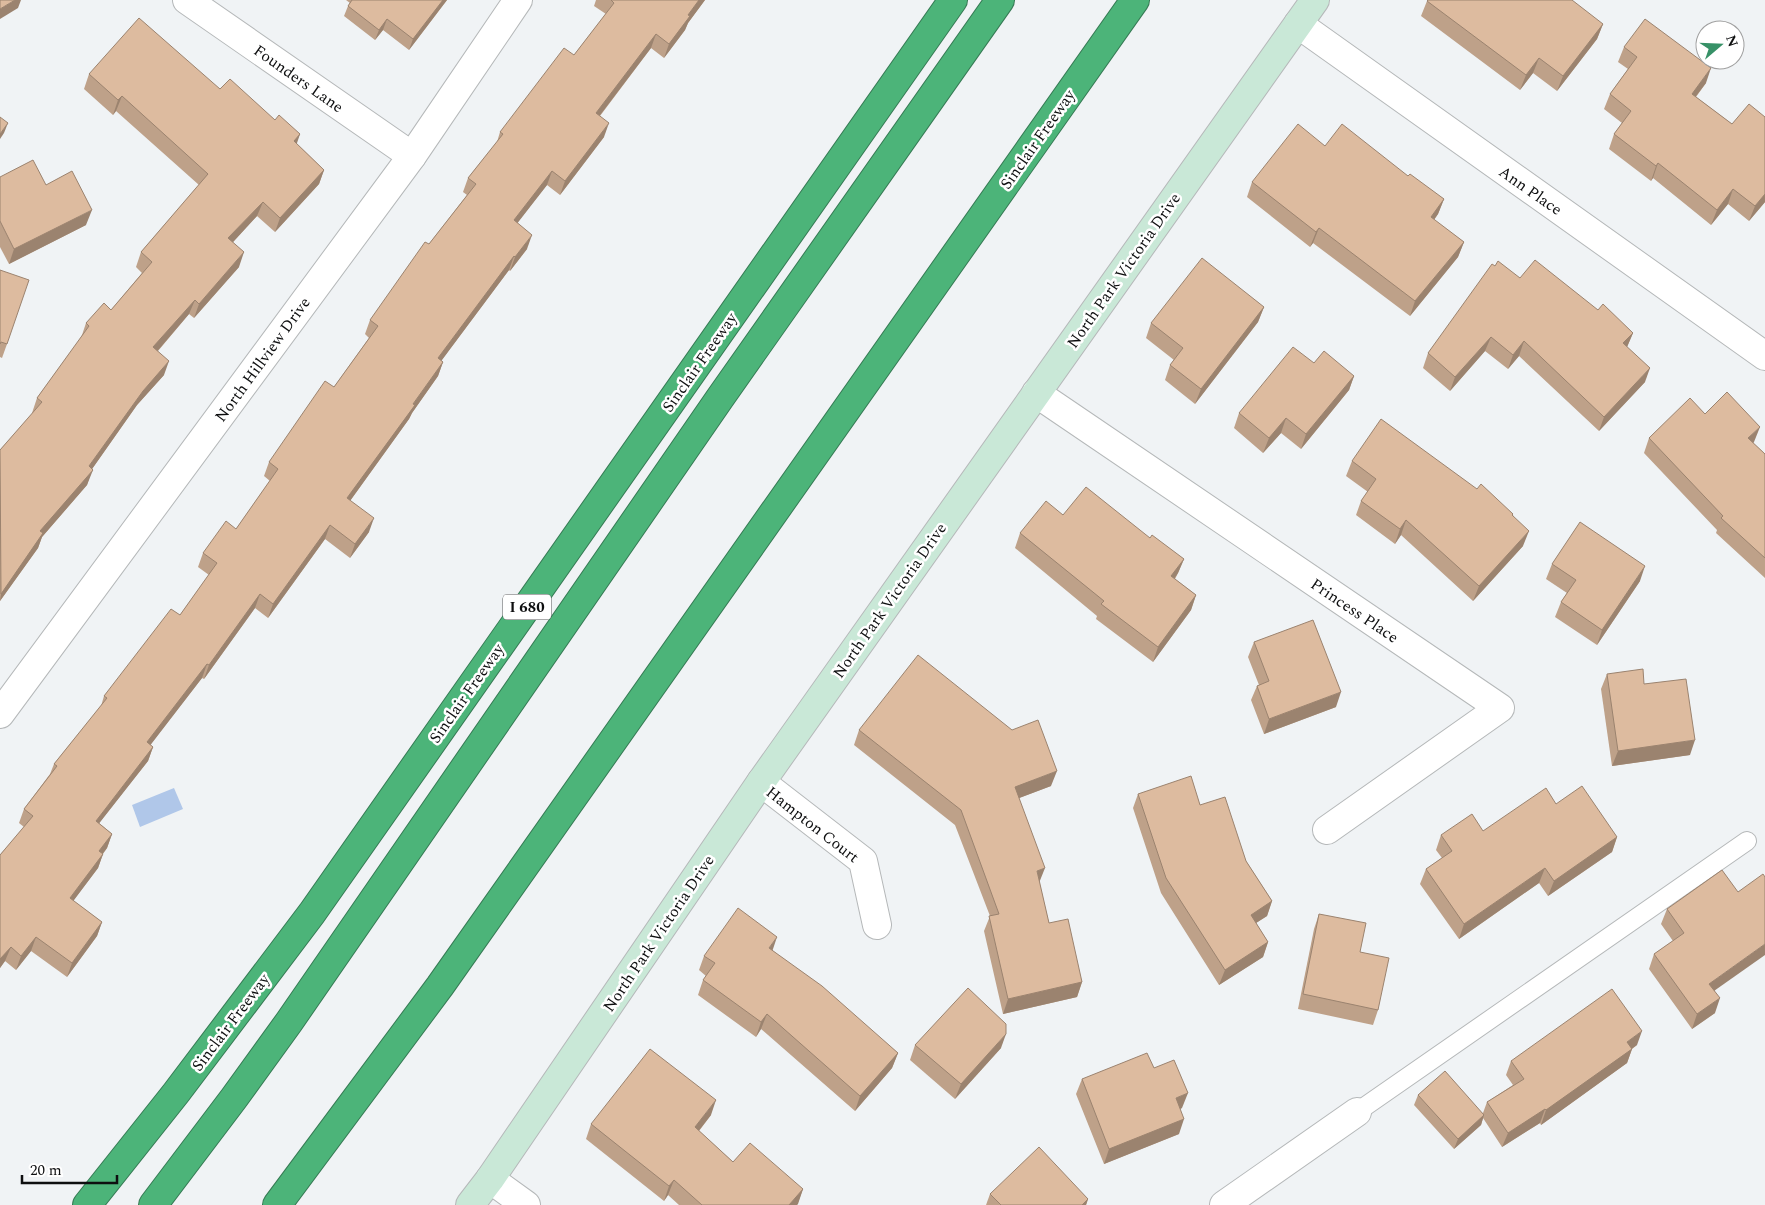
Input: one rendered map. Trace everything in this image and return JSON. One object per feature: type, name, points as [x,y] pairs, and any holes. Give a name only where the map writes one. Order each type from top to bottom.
[{"type":"highway","name":"Sinclair Freeway","points":[[87,1205],[176,1093],[312,913],[953,0]]},
{"type":"highway","name":"I 680","points":[[153,1205],[289,1022],[720,398],[1000,0]]},
{"type":"highway","name":"Sinclair Freeway","points":[[276,1205],[440,986],[1135,0]]},
{"type":"street","name":"Founders Lane","points":[[187,0],[412,156]]},
{"type":"street","name":"North Hillview Drive","points":[[0,714],[412,156],[518,0]]},
{"type":"street","name":"North Park Victoria Drive","points":[[470,1205],[490,1179],[760,782],[1315,0]]},
{"type":"street","name":"Ann Place","points":[[1298,24],[1765,356]]},
{"type":"street","name":"Princess Place","points":[[1036,393],[1500,708],[1327,830]]},
{"type":"street","name":"Hampton Court","points":[[760,782],[863,861],[877,925]]},
{"type":"street","points":[[1224,1205],[1357,1112]]},
{"type":"street","points":[[490,1179],[526,1205]]},
{"type":"lane","points":[[1357,1112],[1747,841]]},
{"type":"water","points":[[174,788],[183,809],[140,827],[132,805]]},
{"type":"building","points":[[0,0],[15,0],[0,9]]},
{"type":"building","points":[[352,0],[443,0],[413,39],[387,19],[379,30],[348,6]]},
{"type":"building","points":[[611,0],[699,0],[688,15],[690,16],[669,44],[656,34],[596,113],[609,123],[565,181],[552,171],[514,220],[532,235],[514,256],[438,358],[443,362],[413,404],[415,405],[347,498],[374,518],[355,544],[330,525],[273,604],[260,594],[209,665],[207,664],[147,742],[153,747],[96,821],[112,834],[99,851],[103,854],[70,898],[102,922],[72,963],[36,937],[21,956],[11,947],[0,959],[0,855],[33,816],[24,809],[57,766],[54,764],[107,698],[104,696],[171,609],[180,615],[217,563],[203,553],[226,521],[236,529],[278,469],[269,462],[325,381],[334,387],[378,326],[370,320],[425,242],[429,244],[476,184],[468,178],[503,134],[500,132],[564,48],[574,55],[614,3]]},
{"type":"building","points":[[1428,0],[1572,0],[1603,24],[1563,76],[1539,58],[1526,75]]},
{"type":"building","points":[[139,18],[220,89],[230,79],[275,120],[279,115],[300,134],[294,141],[324,170],[280,218],[263,202],[228,238],[244,252],[199,304],[195,300],[153,347],[169,361],[143,391],[89,466],[93,470],[40,531],[43,533],[1,594],[0,450],[42,402],[37,398],[89,326],[86,323],[104,303],[111,310],[152,262],[141,252],[208,174],[122,96],[118,100],[89,74]]},
{"type":"building","points":[[1645,19],[1695,56],[1695,70],[1710,70],[1692,94],[1732,124],[1749,104],[1765,117],[1765,194],[1755,206],[1733,189],[1717,210],[1658,163],[1656,166],[1614,134],[1631,111],[1610,94],[1637,57],[1624,47]]},
{"type":"building","points":[[0,117],[8,123],[0,134]]},
{"type":"building","points":[[1298,124],[1325,146],[1342,124],[1408,176],[1410,174],[1444,199],[1431,217],[1464,242],[1415,301],[1319,228],[1316,232],[1252,182]]},
{"type":"building","points":[[33,160],[46,185],[72,171],[92,210],[14,249],[0,221],[0,177]]},
{"type":"building","points":[[1202,258],[1264,307],[1201,389],[1170,365],[1183,348],[1151,323]]},
{"type":"building","points":[[1535,260],[1598,310],[1603,304],[1633,333],[1623,343],[1650,368],[1604,417],[1524,341],[1513,355],[1491,337],[1455,377],[1428,353],[1492,264],[1495,266],[1498,261],[1520,278]]},
{"type":"building","points":[[0,270],[29,280],[7,344],[1,342],[0,344]]},
{"type":"building","points":[[1293,347],[1314,363],[1324,351],[1354,376],[1306,434],[1286,418],[1269,438],[1239,413]]},
{"type":"building","points":[[1727,392],[1760,427],[1748,438],[1765,454],[1765,558],[1721,518],[1723,516],[1649,438],[1690,398],[1705,414]]},
{"type":"building","points":[[1381,419],[1477,489],[1481,484],[1529,531],[1479,586],[1406,520],[1400,529],[1361,501],[1376,479],[1352,461]]},
{"type":"building","points":[[1086,487],[1150,538],[1152,535],[1184,559],[1171,576],[1196,595],[1158,647],[1101,604],[1104,601],[1020,533],[1046,501],[1063,515]]},
{"type":"building","points":[[1580,522],[1645,566],[1602,630],[1561,602],[1576,580],[1552,564]]},
{"type":"building","points":[[1313,620],[1341,692],[1269,719],[1257,686],[1269,681],[1254,642]]},
{"type":"building","points":[[918,655],[1012,730],[1038,720],[1057,771],[1015,787],[1045,868],[1037,871],[1049,923],[1068,919],[1082,982],[1008,999],[989,916],[999,914],[961,810],[859,730]]},
{"type":"building","points":[[1643,669],[1644,684],[1686,679],[1695,740],[1618,751],[1607,674]]},
{"type":"building","points":[[1191,776],[1200,805],[1225,797],[1246,861],[1272,901],[1251,915],[1268,942],[1225,970],[1166,878],[1138,794]]},
{"type":"building","points":[[1582,786],[1617,837],[1554,881],[1545,868],[1464,924],[1426,869],[1452,851],[1441,835],[1472,814],[1483,831],[1546,788],[1556,804]]},
{"type":"building","points":[[1722,870],[1738,892],[1763,874],[1765,877],[1765,944],[1709,984],[1720,998],[1697,1014],[1654,954],[1684,933],[1667,909]]},
{"type":"building","points":[[738,908],[777,937],[769,948],[822,986],[898,1053],[860,1096],[767,1014],[761,1022],[703,980],[715,963],[704,956]]},
{"type":"building","points":[[1319,914],[1366,923],[1360,952],[1389,958],[1378,1010],[1303,994]]},
{"type":"building","points":[[968,988],[1006,1024],[1006,1034],[961,1084],[915,1045]]},
{"type":"building","points":[[1612,989],[1642,1031],[1627,1042],[1632,1049],[1546,1110],[1508,1133],[1487,1102],[1524,1079],[1511,1061]]},
{"type":"building","points":[[650,1049],[716,1100],[695,1127],[733,1162],[750,1143],[803,1189],[789,1205],[702,1205],[674,1180],[669,1186],[591,1124]]},
{"type":"building","points":[[1147,1053],[1154,1068],[1174,1060],[1188,1093],[1176,1098],[1184,1119],[1109,1149],[1082,1079]]},
{"type":"building","points":[[1445,1071],[1484,1115],[1458,1139],[1418,1095]]},
{"type":"building","points":[[1039,1147],[1088,1199],[1082,1205],[1001,1205],[990,1194]]}]
